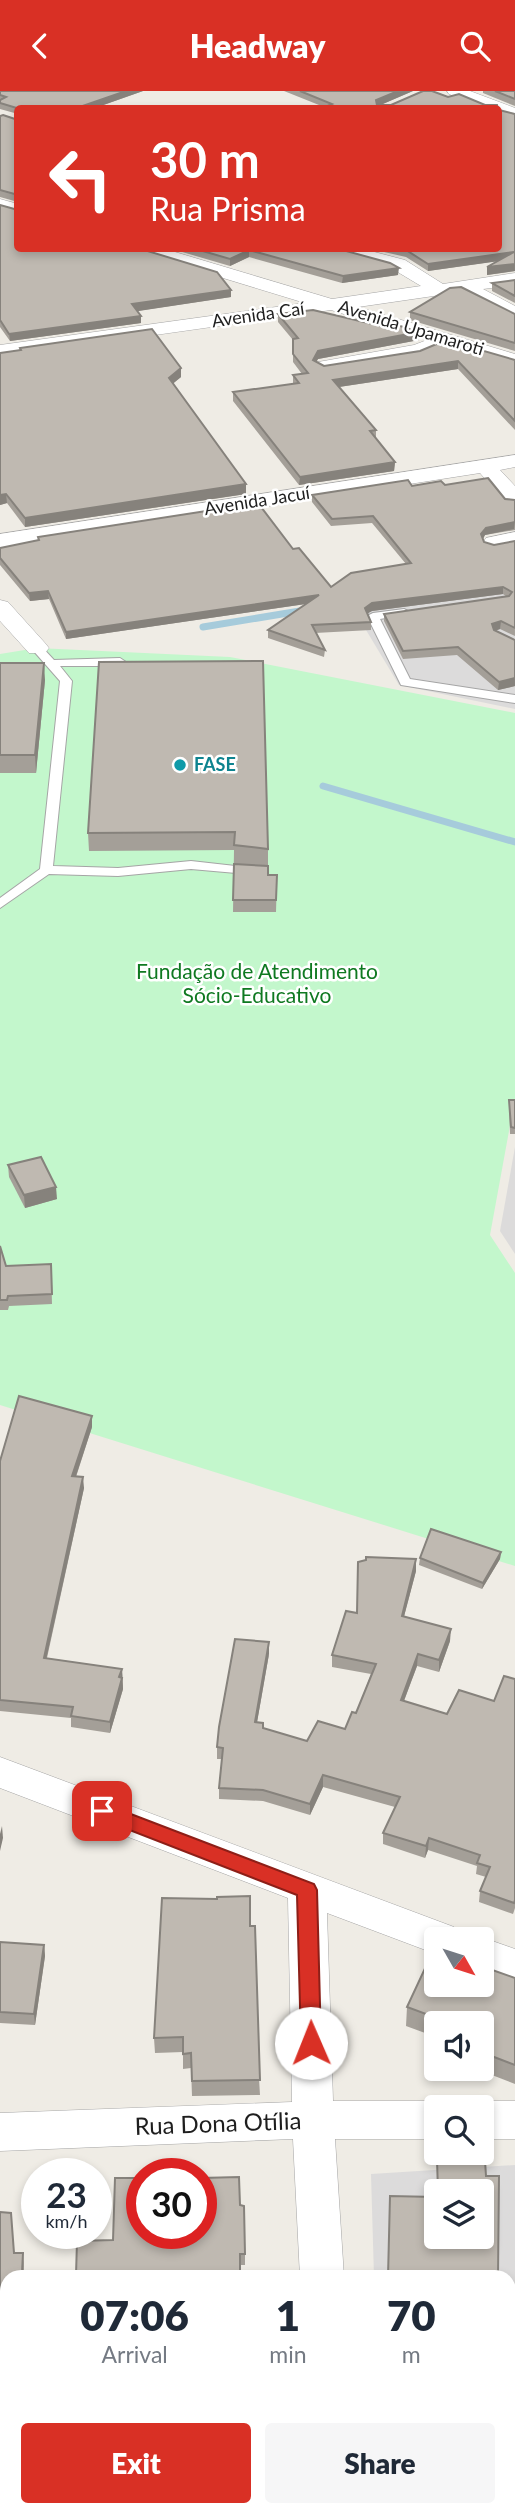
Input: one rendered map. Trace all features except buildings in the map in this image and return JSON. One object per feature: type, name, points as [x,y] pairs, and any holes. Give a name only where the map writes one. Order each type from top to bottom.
[{"type":"street","points":[[456,91],[483,105]]},
{"type":"street","name":"Avenida Upamaroti","points":[[157,252],[515,360]]},
{"type":"street","points":[[366,252],[393,256],[440,289]]},
{"type":"street","name":"Avenida Caí","points":[[0,351],[515,279]]},
{"type":"street","points":[[463,286],[514,313]]},
{"type":"street","points":[[325,366],[419,349],[447,338]]},
{"type":"street","name":"Avenida Jacuí","points":[[0,541],[515,461]]},
{"type":"street","points":[[485,465],[515,499]]},
{"type":"street","points":[[0,607],[45,656]]},
{"type":"street","points":[[0,1772],[424,1933]]},
{"type":"street","points":[[307,1890],[313,2120],[322,2270]]},
{"type":"street","points":[[494,1959],[515,1966]]},
{"type":"street","name":"Rua Dona Otília","points":[[0,2132],[313,2120],[424,2120]]},
{"type":"street","points":[[494,2120],[515,2120]]},
{"type":"lane","points":[[412,611],[373,616],[405,682],[515,699]]},
{"type":"lane","points":[[45,656],[136,662]]},
{"type":"lane","points":[[45,656],[66,681],[46,870]]},
{"type":"lane","points":[[0,904],[46,870],[118,872],[191,865],[262,873]]},
{"type":"shaded area","points":[[515,579],[515,709],[399,685],[354,610]]},
{"type":"shaded area","points":[[515,1147],[515,1254],[500,1231]]},
{"type":"shaded area","points":[[515,2165],[515,2270],[374,2270],[371,2174]]},
{"type":"green space","name":"Fundação de Atendimento Sócio-Educativo","points":[[37,648],[230,657],[515,713],[515,1098],[490,1235],[515,1273],[515,1566],[0,1405],[0,654]]},
{"type":"waterway","points":[[203,627],[306,610]]},
{"type":"waterway","points":[[323,786],[515,842]]},
{"type":"place","name":"FASE","points":[[180,765]]},
{"type":"route","points":[[102,1811],[307,1890],[311,2043]]}]
